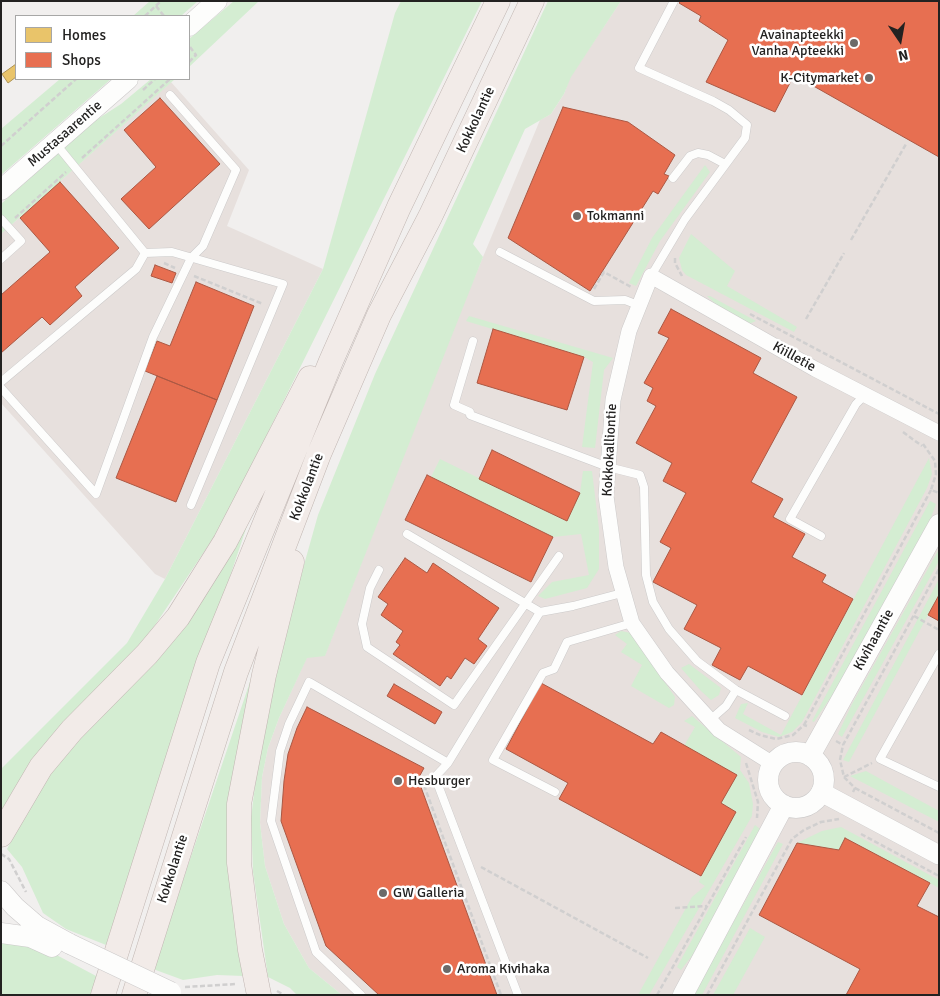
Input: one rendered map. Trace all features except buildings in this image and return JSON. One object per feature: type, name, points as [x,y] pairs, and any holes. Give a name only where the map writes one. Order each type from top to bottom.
[{"type":"highway","name":"Kokkolantie","points":[[103,995],[208,663],[331,360],[399,208],[498,1]]},
{"type":"highway","name":"Kokkolantie","points":[[134,995],[236,672],[319,454],[379,315],[430,217],[532,1]]},
{"type":"highway","points":[[1,835],[41,766],[72,730],[147,654],[178,617],[225,542],[308,380],[331,360]]},
{"type":"highway","points":[[258,991],[250,950],[239,863],[240,804],[264,675],[319,454]]},
{"type":"main road","points":[[190,25],[217,1]]},
{"type":"main road","name":"Mustasaarentie","points":[[1,190],[55,143],[136,84]]},
{"type":"main road","name":"Kivihaantie","points":[[810,756],[939,524]]},
{"type":"main road","points":[[794,752],[810,756],[816,761],[824,776],[821,792],[810,804],[792,808],[784,805],[771,792],[768,782],[773,764],[786,754],[794,752]]},
{"type":"main road","points":[[683,995],[760,824],[784,805]]},
{"type":"main road","points":[[1,891],[15,907],[68,949]]},
{"type":"main road","points":[[1,933],[30,937],[68,949],[172,992]]},
{"type":"street","name":"Kokkokalliontie","points":[[651,276],[629,331],[613,400],[606,496],[616,567],[622,593],[632,623],[667,673],[719,730],[773,764]]},
{"type":"street","name":"Kiilletie","points":[[651,276],[815,369],[935,431]]},
{"type":"street","points":[[821,792],[939,855]]},
{"type":"lane","name":"Kokkokalliontie","points":[[651,276],[679,228],[745,138],[746,125],[729,110],[639,68],[674,1]]},
{"type":"lane","points":[[1,388],[96,494],[153,338],[191,258],[203,246],[236,170],[170,95]]},
{"type":"lane","points":[[55,143],[145,254]]},
{"type":"lane","points":[[673,178],[690,156],[698,154],[708,155],[725,164]]},
{"type":"lane","points":[[1,259],[21,241],[4,222]]},
{"type":"lane","points":[[145,254],[172,252],[283,284],[191,505]]},
{"type":"lane","points":[[500,252],[594,301],[641,299]]},
{"type":"lane","points":[[1,382],[136,269],[145,254]]},
{"type":"lane","points":[[473,341],[454,405],[470,412],[470,415],[608,467],[640,475],[644,487],[646,575],[653,602],[669,629],[697,662],[736,690],[786,716]]},
{"type":"lane","points":[[821,536],[790,519],[856,404],[865,395]]},
{"type":"lane","points":[[406,534],[540,612],[573,606],[622,593]]},
{"type":"lane","points":[[379,570],[370,588],[362,624],[368,646],[454,705],[558,556]]},
{"type":"lane","points":[[518,995],[435,777],[448,763],[540,612]]},
{"type":"lane","points":[[555,792],[493,760],[543,673],[554,669],[567,642],[632,623]]},
{"type":"lane","points":[[939,654],[880,759],[939,787]]},
{"type":"lane","points":[[361,995],[316,952],[271,821],[280,752],[289,724],[310,682],[448,763]]},
{"type":"lane","points":[[710,720],[726,706],[736,690]]},
{"type":"path","points":[[146,15],[161,1]]},
{"type":"path","points":[[156,6],[163,15]]},
{"type":"path","points":[[190,48],[196,55],[190,61]]},
{"type":"path","points":[[1,146],[75,80]]},
{"type":"path","points":[[136,84],[151,80]]},
{"type":"path","points":[[4,222],[74,165],[169,80]]},
{"type":"path","points":[[851,240],[906,144]]},
{"type":"path","points":[[806,319],[844,253]]},
{"type":"path","points":[[145,254],[273,308]]},
{"type":"path","points":[[675,256],[675,263],[684,278]]},
{"type":"path","points":[[591,294],[604,272],[641,299]]},
{"type":"path","points":[[749,313],[939,414],[935,431],[922,446]]},
{"type":"path","points":[[743,727],[760,736],[776,739],[793,735],[804,725],[931,490],[936,474],[935,461],[922,446],[896,428]]},
{"type":"path","points":[[931,490],[939,493]]},
{"type":"path","points":[[914,616],[939,630]]},
{"type":"path","points":[[804,725],[843,745]]},
{"type":"path","points":[[760,736],[746,768],[753,780],[760,824],[792,839]]},
{"type":"path","points":[[844,777],[880,759]]},
{"type":"path","points":[[435,777],[425,788],[501,995]]},
{"type":"path","points":[[855,788],[939,833]]},
{"type":"path","points":[[855,830],[939,876]]},
{"type":"path","points":[[657,995],[748,834]]},
{"type":"path","points":[[456,873],[478,865],[648,958]]},
{"type":"path","points":[[675,908],[707,906]]},
{"type":"path","points":[[172,992],[220,984],[258,991],[272,988],[284,995]]},
{"type":"shaded area","points":[[621,1],[939,1],[939,995],[342,995],[309,968],[284,924],[265,866],[260,823],[262,777],[268,748],[279,718],[307,657],[325,655],[458,317],[540,120],[551,114],[564,94],[570,77]]},
{"type":"shaded area","points":[[171,82],[249,170],[227,226],[323,269],[165,579],[155,574],[1,403],[1,234]]},
{"type":"green space","points":[[150,1],[198,1],[182,15],[134,15]]},
{"type":"green space","points":[[234,1],[259,1],[190,66],[190,38]]},
{"type":"green space","points":[[401,1],[482,1],[222,525],[133,658],[45,746],[16,786],[1,811],[1,769],[127,643],[165,579],[323,269],[395,13]]},
{"type":"green space","points":[[548,1],[621,1],[571,77],[564,94],[551,114],[525,129],[473,244],[483,257],[325,656],[307,658],[279,718],[268,748],[262,777],[260,823],[265,866],[284,924],[309,968],[342,995],[297,995],[290,988],[268,977],[253,872],[251,818],[261,737],[286,629],[318,515],[375,374]]},
{"type":"green space","points":[[59,80],[110,80],[1,175],[1,129]]},
{"type":"green space","points":[[150,80],[174,80],[1,234],[1,204],[93,122],[121,104]]},
{"type":"green space","points":[[705,165],[710,172],[660,241],[636,286],[629,283],[652,238]]},
{"type":"green space","points":[[691,234],[735,271],[727,286],[797,327],[794,332],[686,275],[682,270],[679,258]]},
{"type":"green space","points":[[707,296],[756,321],[749,324],[721,309]]},
{"type":"green space","points":[[469,316],[613,358],[604,370],[595,448],[582,447],[593,362],[584,357],[466,321]]},
{"type":"green space","points":[[929,458],[932,474],[927,488],[802,722],[792,732],[779,737],[762,732],[735,718],[741,704],[748,703],[743,714],[781,735]]},
{"type":"green space","points":[[440,459],[566,521],[580,493],[583,471],[592,471],[599,529],[599,569],[587,588],[545,599],[538,596],[552,582],[589,575],[581,534],[553,537],[431,477]]},
{"type":"green space","points":[[930,501],[936,504],[929,523],[833,694],[814,722],[812,721]]},
{"type":"green space","points":[[254,505],[106,945],[66,929],[43,913],[22,867],[7,849],[48,772]]},
{"type":"green space","points":[[939,549],[939,561],[842,737],[838,734],[852,704]]},
{"type":"green space","points":[[939,579],[939,595],[849,762],[843,760]]},
{"type":"green space","points":[[621,631],[631,633],[675,697],[674,705],[669,708],[631,686],[642,665],[621,652],[627,644],[615,635]]},
{"type":"green space","points":[[257,661],[244,976],[217,975],[183,980],[153,969]]},
{"type":"green space","points":[[689,664],[721,688],[719,695],[711,700],[701,691],[681,668]]},
{"type":"green space","points":[[692,716],[741,757],[740,770],[749,783],[753,804],[752,816],[649,995],[638,995],[692,897],[705,886],[699,882],[701,876],[736,812],[721,803],[737,775],[684,746],[695,727],[684,721]]},
{"type":"green space","points":[[866,771],[939,811],[939,822],[850,776]]},
{"type":"green space","points":[[755,825],[760,829],[701,944],[681,970],[677,967]]},
{"type":"green space","points":[[841,827],[939,880],[939,888],[846,838],[839,850],[797,843],[822,831]]},
{"type":"green space","points":[[778,842],[783,844],[702,995],[693,995]]},
{"type":"green space","points":[[750,928],[765,937],[733,995],[713,995]]},
{"type":"green space","points":[[1,942],[10,942],[49,951],[98,977],[93,995],[1,995]]},
{"type":"place","name":"Avainapteekki Vanha Apteekki","points":[[854,43]]},
{"type":"place","name":"K-Citymarket","points":[[869,78]]},
{"type":"place","name":"Tokmanni","points":[[577,216]]},
{"type":"place","name":"Hesburger","points":[[398,781]]},
{"type":"place","name":"GW Galleria","points":[[383,893]]},
{"type":"place","name":"Aroma Kivihaka","points":[[447,969]]}]
